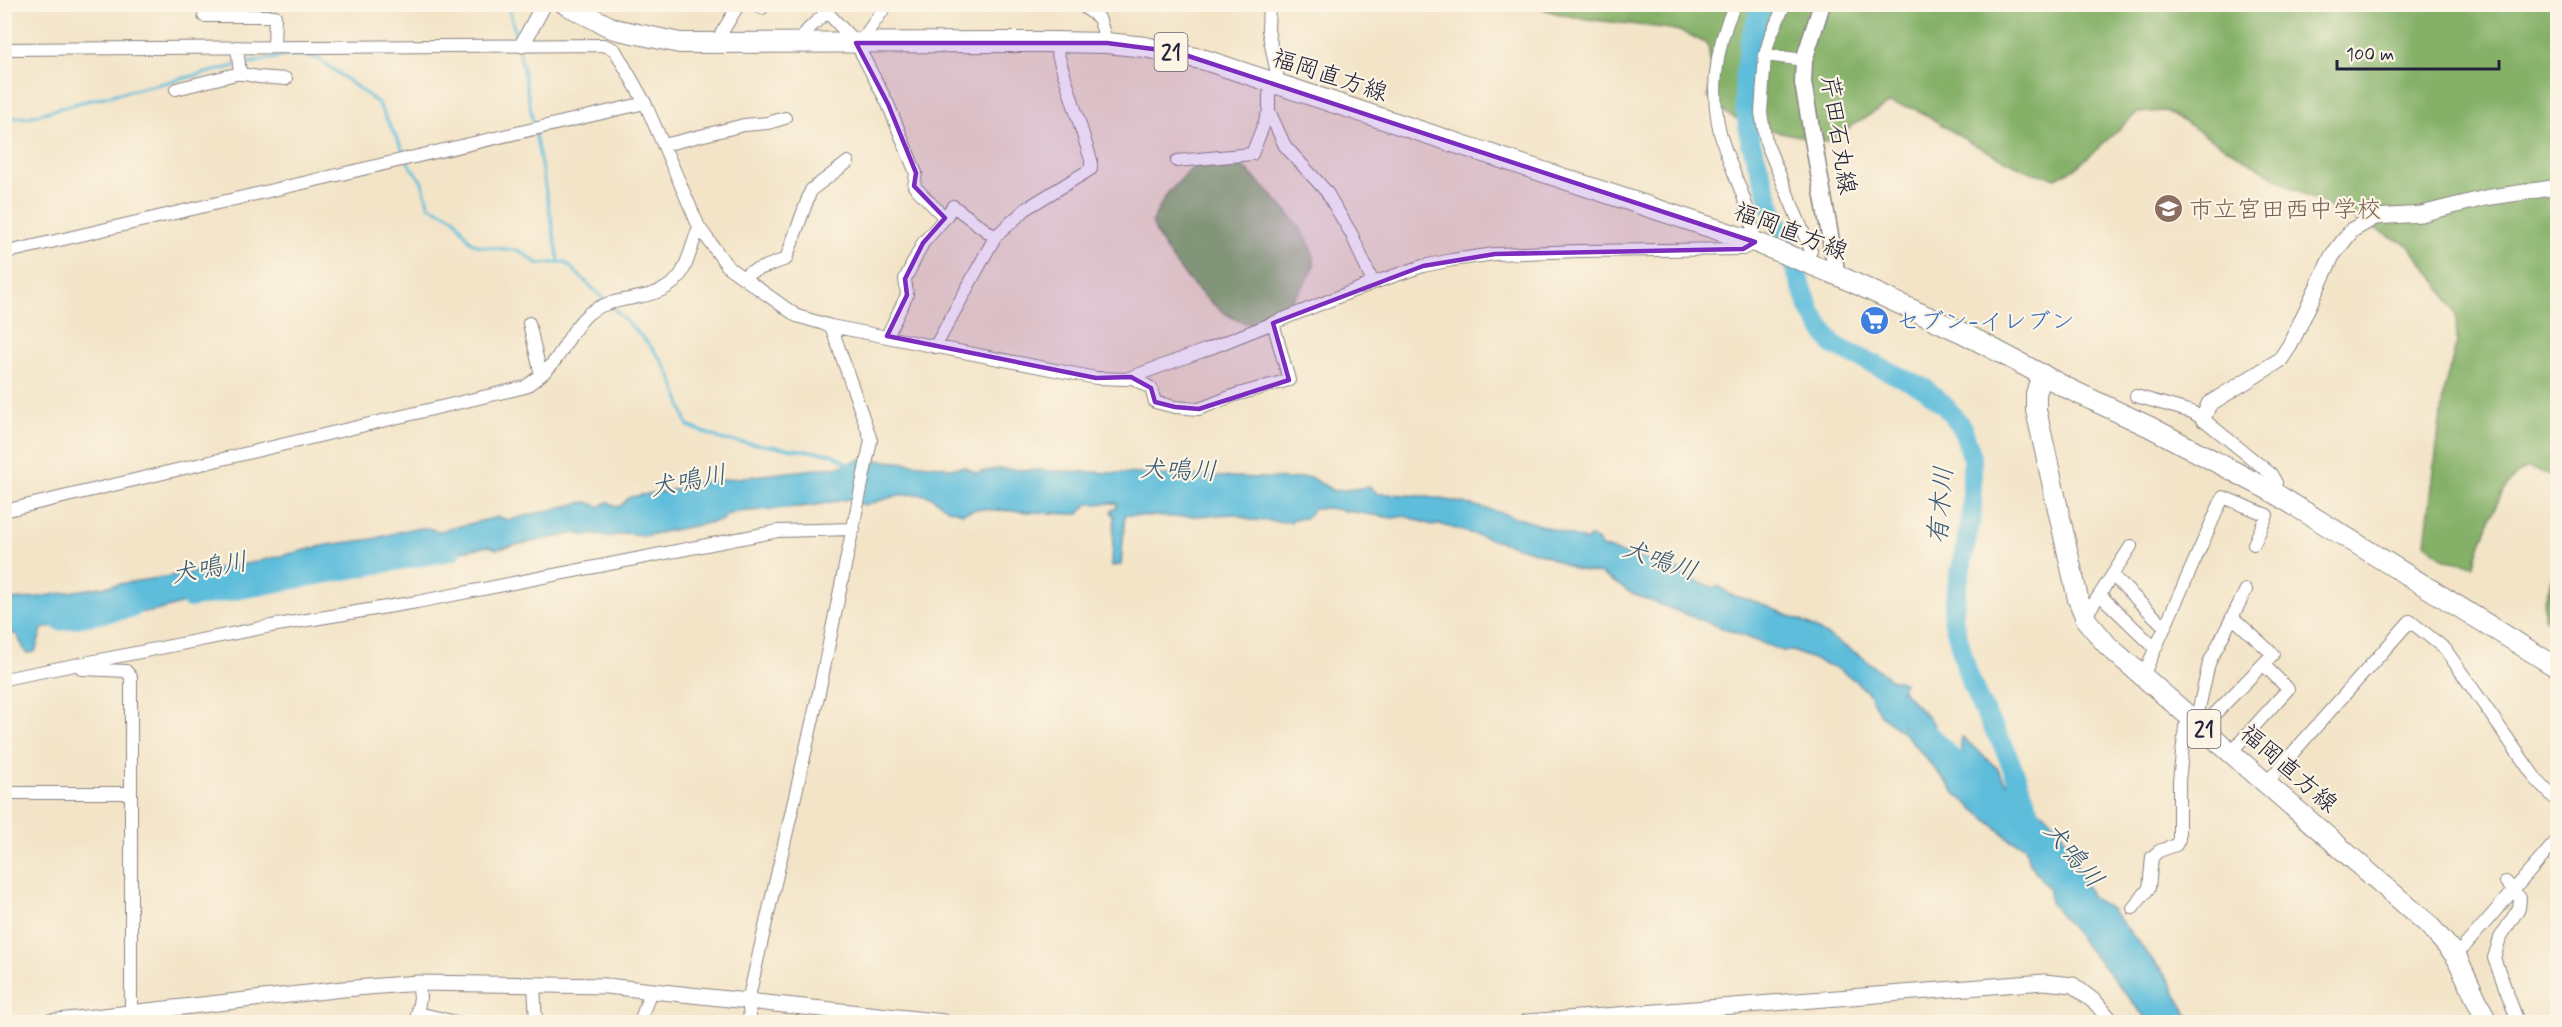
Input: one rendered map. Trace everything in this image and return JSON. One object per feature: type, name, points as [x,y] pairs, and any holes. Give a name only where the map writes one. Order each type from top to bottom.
[{"type":"main road","name":"福岡直方線","points":[[566,4],[614,28],[655,40],[680,44],[1054,42],[1107,43],[1176,52],[1760,244],[1813,259],[1837,275],[1965,334],[2271,491],[2558,668]]},
{"type":"main road","name":"芹田石丸線","points":[[1822,4],[1804,60],[1804,97],[1837,275]]},
{"type":"main road","name":"福岡直方線","points":[[2042,374],[2036,393],[2036,410],[2075,587],[2085,617],[2108,646],[2428,924],[2456,956],[2487,1023]]},
{"type":"street","points":[[522,45],[544,4]]},
{"type":"street","points":[[715,44],[739,4]]},
{"type":"street","points":[[860,43],[887,4]]},
{"type":"street","points":[[1080,4],[1099,18],[1107,43]]},
{"type":"street","points":[[1177,161],[1252,154],[1269,111],[1269,95],[1277,74],[1268,30],[1269,4]]},
{"type":"street","points":[[4,49],[604,45],[615,50],[645,103],[699,227],[728,267],[797,315],[831,326],[1096,378],[1131,377],[1423,266],[1495,254],[1743,249],[1760,244],[1724,148],[1718,124],[1715,96],[1718,51],[1735,4]]},
{"type":"street","points":[[1785,4],[1770,37],[1765,55],[1761,113],[1766,142],[1813,259]]},
{"type":"street","points":[[799,44],[804,32],[828,8],[860,43],[916,173],[914,186],[945,218]]},
{"type":"street","points":[[204,16],[275,16],[274,47]]},
{"type":"street","points":[[935,347],[994,237],[1027,208],[1091,169],[1091,160],[1054,42]]},
{"type":"street","points":[[237,47],[240,73]]},
{"type":"street","points":[[1765,55],[1804,60]]},
{"type":"street","points":[[176,88],[240,73],[258,78],[286,79]]},
{"type":"street","points":[[5,250],[645,103]]},
{"type":"street","points":[[1269,111],[1285,146],[1326,191],[1352,236],[1373,284]]},
{"type":"street","points":[[664,145],[744,125],[768,123],[785,118]]},
{"type":"street","points":[[743,278],[748,273],[786,259],[811,190],[848,162]]},
{"type":"street","points":[[2203,419],[2209,404],[2280,360],[2290,345],[2331,256],[2352,230],[2375,217],[2421,214],[2485,198],[2558,187]]},
{"type":"street","points":[[887,336],[907,295],[905,279],[918,252],[953,206],[994,237]]},
{"type":"street","points":[[4,511],[525,387],[556,360],[576,326],[590,312],[618,301],[656,292],[671,285],[680,276],[699,227]]},
{"type":"street","points":[[1131,377],[1151,388],[1155,402],[1198,409],[1235,395],[1289,380],[1274,322]]},
{"type":"street","points":[[529,323],[541,375]]},
{"type":"street","points":[[747,1023],[750,1016],[748,1001],[819,692],[871,440],[831,326]]},
{"type":"street","points":[[2136,396],[2192,412],[2203,419],[2271,474],[2276,483],[2271,491]]},
{"type":"street","points":[[2143,676],[2223,496],[2267,515],[2254,544]]},
{"type":"street","points":[[4,679],[271,626],[417,602],[778,531],[854,529]]},
{"type":"street","points":[[2085,617],[2131,546]]},
{"type":"street","points":[[2113,576],[2165,627]]},
{"type":"street","points":[[2197,723],[2209,663],[2246,590]]},
{"type":"street","points":[[2100,595],[2155,648]]},
{"type":"street","points":[[2133,908],[2149,888],[2152,857],[2159,851],[2176,845],[2178,839],[2179,781],[2185,726],[2197,723],[2273,654],[2232,617]]},
{"type":"street","points":[[2266,783],[2410,621],[2445,648],[2478,700],[2536,779],[2558,802]]},
{"type":"street","points":[[2231,752],[2288,688],[2263,664]]},
{"type":"street","points":[[51,669],[114,669],[126,671],[131,677],[131,1018]]},
{"type":"street","points":[[4,793],[131,793]]},
{"type":"street","points":[[2456,956],[2509,886],[2558,839]]},
{"type":"street","points":[[2509,886],[2520,898],[2519,908],[2500,938],[2494,958],[2518,1023]]},
{"type":"street","points":[[1527,1023],[1685,1016],[2044,982],[2073,985],[2096,1003],[2112,1023]]},
{"type":"street","points":[[50,1023],[131,1018],[343,989],[418,983],[606,986],[944,1023]]},
{"type":"street","points":[[418,983],[420,997],[417,1018],[456,1023]]},
{"type":"street","points":[[534,985],[537,1022]]},
{"type":"street","points":[[640,1023],[651,990]]},
{"type":"highlighted area","points":[[856,43],[1107,43],[1176,52],[1755,242],[1743,249],[1495,254],[1423,266],[1273,323],[1289,380],[1199,409],[1155,402],[1151,388],[1131,377],[1096,378],[887,336],[907,295],[905,279],[923,243],[945,218],[914,186],[916,173],[888,104]]},
{"type":"green space","points":[[1537,5],[2557,5],[2557,477],[2527,468],[2517,475],[2500,497],[2473,565],[2446,560],[2425,543],[2444,389],[2457,342],[2456,315],[2437,281],[2408,245],[2296,190],[2166,111],[2137,113],[2077,167],[2056,178],[2030,172],[1971,143],[1916,109],[1889,103],[1826,142],[1748,125],[1724,112],[1708,97],[1712,76],[1708,45],[1692,36],[1661,28],[1581,18],[1546,10]]},
{"type":"green space","points":[[1203,157],[1236,160],[1272,196],[1299,227],[1309,243],[1314,257],[1310,276],[1273,320],[1245,323],[1232,318],[1218,308],[1189,280],[1157,234],[1152,221],[1167,194]]},
{"type":"green space","points":[[2557,564],[2557,629],[2544,617],[2544,602]]},
{"type":"water","points":[[861,459],[948,468],[965,467],[976,473],[997,469],[1290,479],[1310,477],[1334,491],[1370,487],[1378,494],[1458,502],[1510,515],[1587,541],[1590,537],[1598,541],[1601,547],[1680,570],[1687,578],[1715,588],[1718,586],[1731,595],[1757,602],[1808,624],[1861,656],[1890,679],[1904,682],[1901,689],[1935,725],[1901,703],[1898,715],[1903,726],[1931,744],[1979,790],[1984,780],[1980,773],[1963,759],[1962,737],[1998,769],[2004,780],[2016,790],[2021,801],[2044,813],[2060,829],[2092,898],[2111,909],[2169,980],[2191,1022],[2149,1022],[2050,902],[2049,889],[2029,863],[2025,846],[2011,840],[1956,794],[1907,736],[1879,713],[1870,695],[1857,682],[1838,669],[1792,651],[1783,651],[1633,594],[1601,574],[1575,569],[1542,554],[1405,516],[1393,518],[1328,508],[1314,509],[1306,518],[1293,519],[1291,522],[1250,520],[1235,514],[1174,517],[1125,515],[1121,565],[1112,566],[1114,516],[1111,511],[1117,507],[1117,503],[1087,504],[1079,514],[976,509],[963,513],[948,509],[930,496],[917,494],[899,495],[865,505],[849,499],[810,506],[737,512],[726,515],[723,520],[643,536],[628,533],[606,537],[577,533],[496,549],[489,546],[437,556],[414,554],[394,559],[387,557],[343,568],[259,582],[152,612],[96,613],[42,629],[35,652],[26,653],[17,635],[5,630],[4,600],[26,599],[251,563],[327,545],[373,539],[410,529],[426,528],[440,531],[498,517],[509,520],[580,503],[587,502],[600,507],[607,502],[619,507],[630,497],[678,489],[684,484],[842,466]]},
{"type":"waterway","points":[[508,4],[517,41]]},
{"type":"waterway","name":"有木川","points":[[1762,4],[1749,43],[1745,72],[1744,99],[1750,140],[1775,216],[1811,312],[1833,345],[1926,389],[1945,406],[1962,427],[1972,457],[1972,514],[1953,618],[1967,671],[1979,702],[2005,749],[2037,830]]},
{"type":"waterway","points":[[519,50],[534,126]]},
{"type":"waterway","points":[[243,65],[301,55],[319,59],[378,103],[405,154]]},
{"type":"waterway","points":[[4,118],[29,117],[78,103],[236,66]]},
{"type":"waterway","points":[[535,133],[559,261]]},
{"type":"waterway","points":[[407,161],[422,182],[429,206],[454,217],[470,241],[479,246],[520,251],[538,264],[565,262],[606,301]]},
{"type":"waterway","points":[[611,306],[650,346],[664,364],[675,386],[688,426],[724,440],[832,454],[852,466]]},
{"type":"waterway","name":"犬鳴川","points":[[190,598],[451,551]]},
{"type":"waterway","name":"犬鳴川","points":[[60,621],[132,608]]},
{"type":"waterway","name":"犬鳴川","points":[[1880,692],[1923,728],[1999,807]]},
{"type":"place","name":"市立宮田西中学校","points":[[2168,209]]},
{"type":"place","name":"セブン-イレブン","points":[[1875,321]]}]
